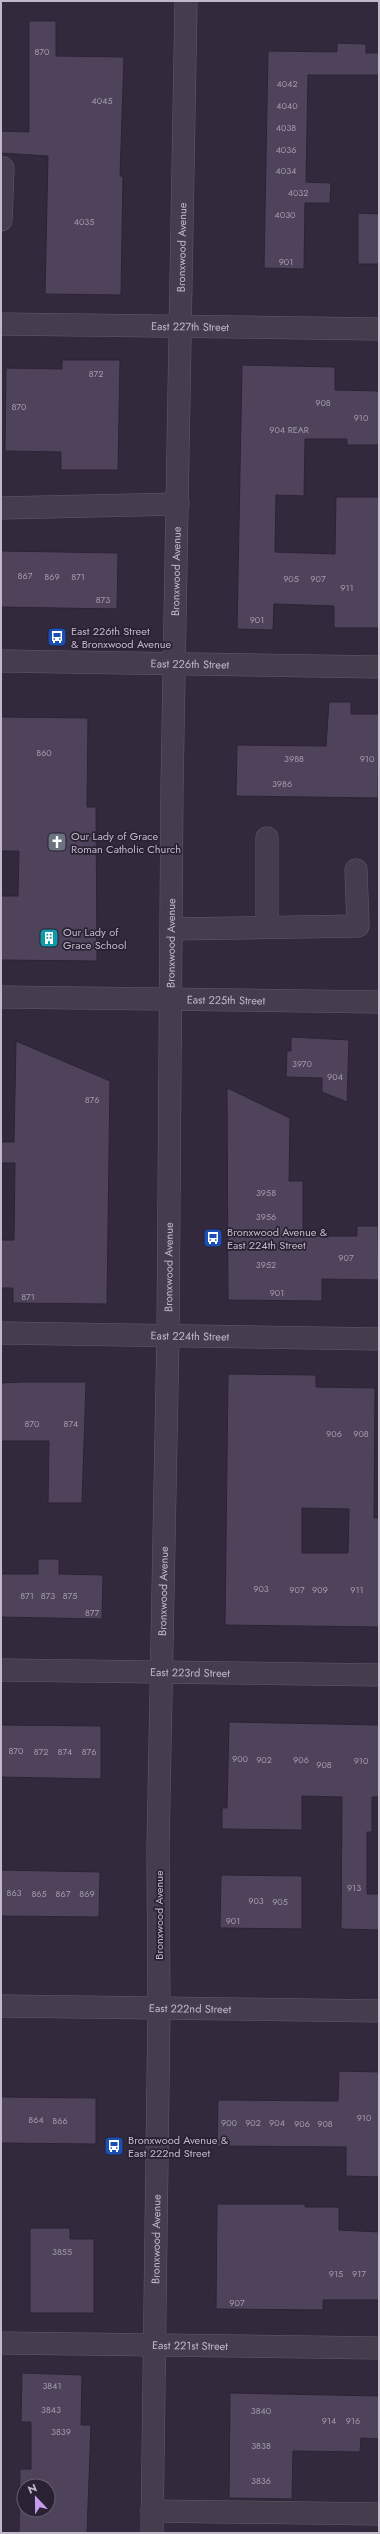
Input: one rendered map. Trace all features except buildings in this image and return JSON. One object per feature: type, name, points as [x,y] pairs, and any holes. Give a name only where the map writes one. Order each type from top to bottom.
[{"type":"street","name":"Bronxwood Avenue","points":[[152,2533],[159,2008],[158,1848],[163,1672],[172,929],[186,1]]},
{"type":"street","points":[[1,220],[3,168]]},
{"type":"street","name":"East 227th Street","points":[[1,324],[379,329]]},
{"type":"street","points":[[1,508],[178,504]]},
{"type":"street","name":"East 226th Street","points":[[1,661],[379,667]]},
{"type":"street","points":[[266,838],[267,927]]},
{"type":"street","points":[[172,929],[358,926],[356,870]]},
{"type":"street","name":"East 225th Street","points":[[1,997],[379,1002]]},
{"type":"street","name":"East 224th Street","points":[[1,1333],[379,1338]]},
{"type":"street","name":"East 223rd Street","points":[[1,1670],[379,1675]]},
{"type":"street","name":"East 222nd Street","points":[[1,2006],[379,2011]]},
{"type":"street","name":"East 221st Street","points":[[1,2343],[379,2348]]},
{"type":"street","points":[[152,2511],[379,2514]]},
{"type":"place","name":"East 226th Street & Bronxwood Avenue","points":[[57,637]]},
{"type":"place","name":"Our Lady of Grace Roman Catholic Church","points":[[57,842]]},
{"type":"place","name":"Our Lady of Grace School","points":[[49,938]]},
{"type":"place","name":"Bronxwood Avenue & East 224th Street","points":[[213,1238]]},
{"type":"place","name":"Bronxwood Avenue & East 222nd Street","points":[[114,2146]]}]
